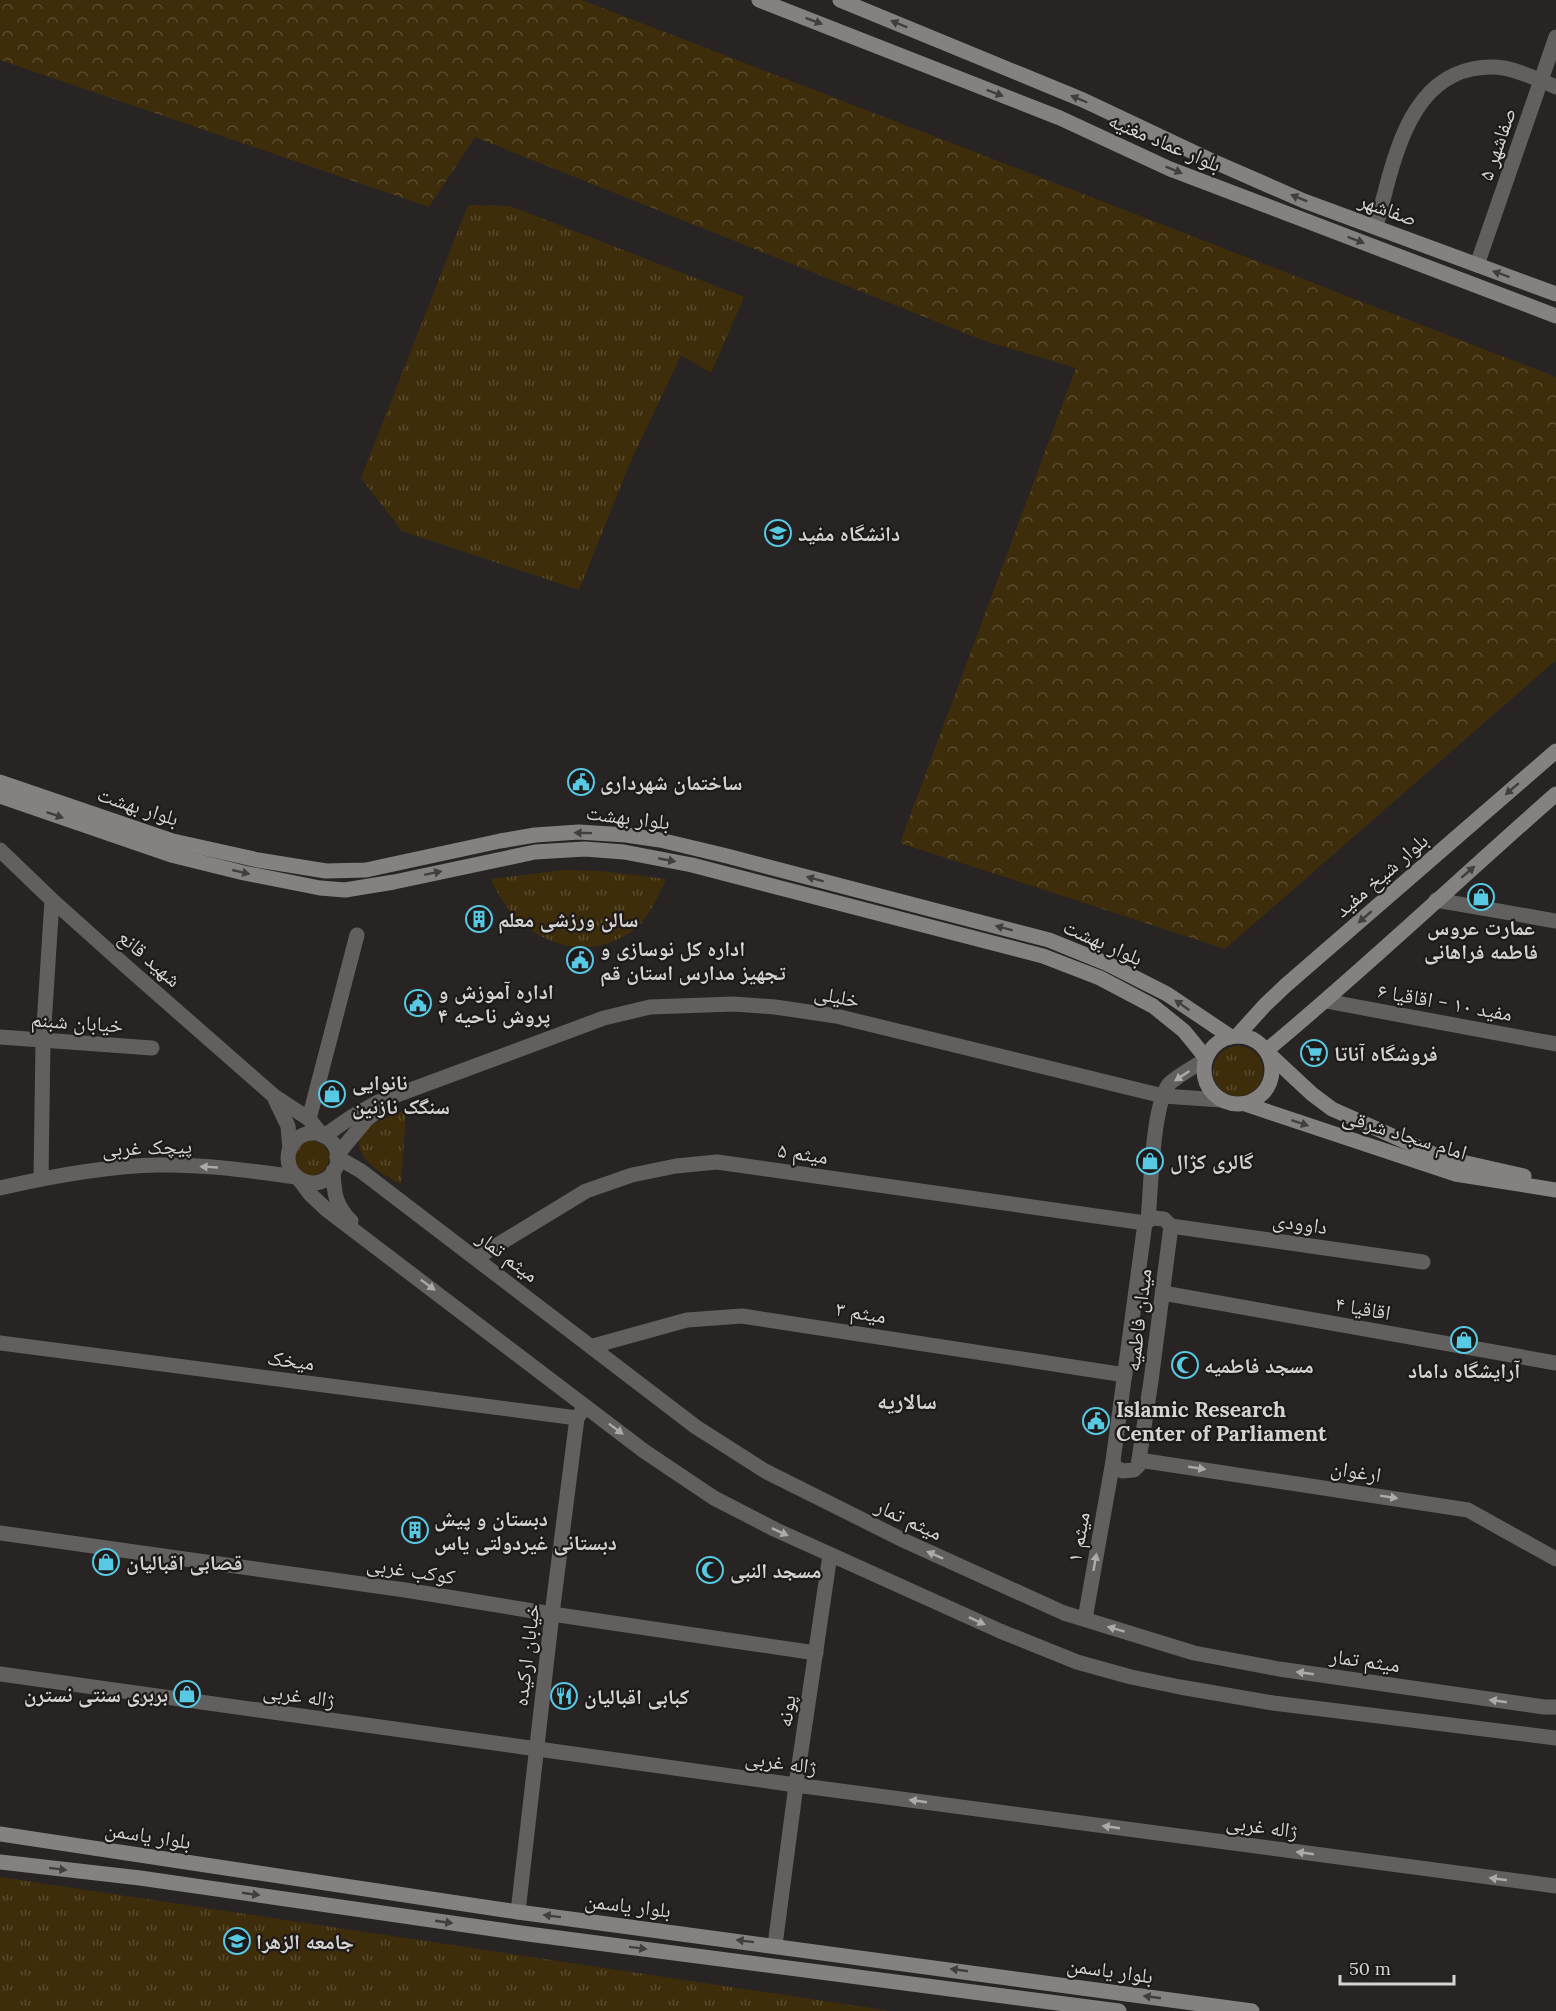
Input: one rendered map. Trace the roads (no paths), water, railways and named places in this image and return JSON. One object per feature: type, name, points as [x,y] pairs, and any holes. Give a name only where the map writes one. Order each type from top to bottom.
[{"type":"street","name":"بلوار عماد مغنیه","points":[[759,0],[1060,118],[1170,169],[1556,316]]},
{"type":"street","name":"بلوار عماد مغنیه","points":[[840,0],[1083,100],[1208,159]]},
{"type":"street","name":"صفاشهر ۵","points":[[1477,265],[1556,37]]},
{"type":"street","points":[[1376,226],[1401,139],[1416,109],[1436,86],[1460,72],[1485,67],[1504,68],[1556,87]]},
{"type":"street","name":"صفاشهر","points":[[1208,159],[1304,201],[1556,294]]},
{"type":"street","name":"بلوار شیخ مفید","points":[[1234,1036],[1285,986],[1556,751]]},
{"type":"street","name":"بلوار بهشت","points":[[0,782],[173,841],[326,872],[366,870],[500,841],[535,836],[579,832],[660,840],[1049,940],[1108,964],[1167,994],[1234,1036]]},
{"type":"street","points":[[1268,1052],[1556,794]]},
{"type":"street","name":"بلوار بهشت","points":[[0,796],[171,855],[320,888],[345,890],[394,882],[535,852],[585,849],[624,852],[692,865],[1052,959],[1100,978],[1153,1005],[1184,1031],[1206,1059]]},
{"type":"street","name":"شهید قانع","points":[[0,850],[52,900],[274,1096],[309,1119],[323,1135]]},
{"type":"street","points":[[41,1178],[43,1041],[52,900]]},
{"type":"street","points":[[1436,900],[1556,921]]},
{"type":"street","points":[[309,1119],[357,935]]},
{"type":"street","name":"مفید ۱۰ - اقاقیا ۶","points":[[1326,1001],[1556,1044]]},
{"type":"street","name":"خلیلی","points":[[436,1080],[604,1018],[650,1007],[734,1004],[775,1006],[836,1016],[1163,1095],[1222,1101]]},
{"type":"street","points":[[1163,1095],[1170,1084],[1206,1059],[1216,1044],[1234,1036],[1254,1039],[1268,1052],[1273,1066],[1272,1079],[1257,1100],[1245,1104],[1222,1101],[1213,1094],[1206,1083],[1204,1072],[1206,1059]]},
{"type":"street","name":"خیابان شبنم","points":[[0,1037],[152,1048]]},
{"type":"street","name":"امام سجاد شرقی","points":[[1268,1052],[1312,1094],[1340,1112],[1440,1156],[1556,1184]]},
{"type":"street","points":[[293,1167],[312,1182],[320,1181],[367,1119],[384,1106],[436,1080]]},
{"type":"street","points":[[323,1135],[378,1102],[436,1080]]},
{"type":"street","name":"میدان فاطمیه","points":[[1113,1461],[1147,1222],[1155,1136],[1163,1095]]},
{"type":"street","points":[[274,1096],[288,1126],[293,1167],[310,1194],[327,1210],[381,1249],[582,1412],[714,1498],[776,1530],[1011,1636],[1077,1662],[1131,1677],[1273,1703],[1556,1737]]},
{"type":"street","name":"امام سجاد شرقی","points":[[1245,1104],[1455,1174],[1556,1190]]},
{"type":"street","points":[[293,1167],[299,1137],[314,1133],[323,1135],[333,1143],[336,1161],[334,1193],[340,1209],[381,1249]]},
{"type":"street","name":"میثم تمار","points":[[336,1161],[361,1171],[593,1346],[696,1427],[765,1471],[826,1504],[905,1541],[1064,1612],[1194,1653],[1258,1665],[1556,1707]]},
{"type":"street","name":"میثم ۵","points":[[476,1258],[586,1191],[632,1175],[676,1166],[717,1162],[1147,1222]]},
{"type":"street","name":"پیچک غربی","points":[[0,1188],[41,1178],[121,1167],[161,1165],[217,1167],[267,1173],[293,1167]]},
{"type":"street","points":[[1147,1222],[1159,1218],[1164,1219],[1171,1226]]},
{"type":"street","name":"میدان فاطمیه","points":[[1139,1460],[1171,1226]]},
{"type":"street","name":"داوودی","points":[[1171,1226],[1423,1262]]},
{"type":"street","name":"اقاقیا ۴","points":[[1163,1293],[1556,1364]]},
{"type":"street","name":"میثم ۳","points":[[593,1346],[687,1320],[742,1316],[1125,1375]]},
{"type":"street","name":"میخک","points":[[0,1343],[582,1412]]},
{"type":"street","name":"خیابان ارکیده","points":[[518,1912],[552,1614],[582,1412]]},
{"type":"street","points":[[1113,1461],[1118,1469],[1128,1472],[1138,1466],[1139,1460]]},
{"type":"street","name":"ارغوان","points":[[1139,1460],[1468,1510],[1556,1559]]},
{"type":"street","name":"میثم ۱","points":[[1085,1619],[1113,1461]]},
{"type":"street","name":"کوکب غربی","points":[[0,1533],[405,1590],[816,1653]]},
{"type":"street","name":"پونه","points":[[775,1945],[830,1555]]},
{"type":"street","name":"ژاله غربی","points":[[0,1674],[796,1785],[1556,1886]]},
{"type":"street","name":"بلوار یاسمن","points":[[0,1834],[518,1912],[1252,2011]]},
{"type":"street","name":"بلوار یاسمن","points":[[0,1862],[140,1878],[1050,2006],[1119,2011]]},
{"type":"street","points":[[1050,2006],[1052,1983]]},
{"type":"place","name":"دانشگاه مفید","points":[[778,533]]},
{"type":"place","name":"ساختمان شهرداری","points":[[581,782]]},
{"type":"place","name":"عمارت عروس فاطمه فراهانی","points":[[1481,897]]},
{"type":"place","name":"سالن ورزشی معلم","points":[[479,919]]},
{"type":"place","name":"اداره کل نوسازی و تجهیز مدارس استان قم","points":[[580,960]]},
{"type":"place","name":"اداره آموزش و پروش ناحیه ۴","points":[[418,1003]]},
{"type":"place","name":"فروشگاه آناتا","points":[[1314,1053]]},
{"type":"place","name":"نانوایی سنگک نازنین","points":[[332,1094]]},
{"type":"place","name":"گالری کژال","points":[[1150,1161]]},
{"type":"place","name":"آرایشگاه داماد","points":[[1464,1340]]},
{"type":"place","name":"مسجد فاطمیه","points":[[1185,1365]]},
{"type":"place","name":"Islamic Research Center of Parliament","points":[[1096,1421]]},
{"type":"place","name":"دبستان و پیش دبستانی غیردولتی یاس","points":[[415,1530]]},
{"type":"place","name":"قصابی اقبالیان","points":[[106,1562]]},
{"type":"place","name":"مسجد النبی","points":[[710,1570]]},
{"type":"place","name":"بربری سنتی نسترن","points":[[187,1694]]},
{"type":"place","name":"کبابی اقبالیان","points":[[564,1696]]},
{"type":"place","name":"جامعه الزهرا","points":[[237,1941]]},
{"type":"district","name":"سالاریه","points":[[907,1401]]}]
